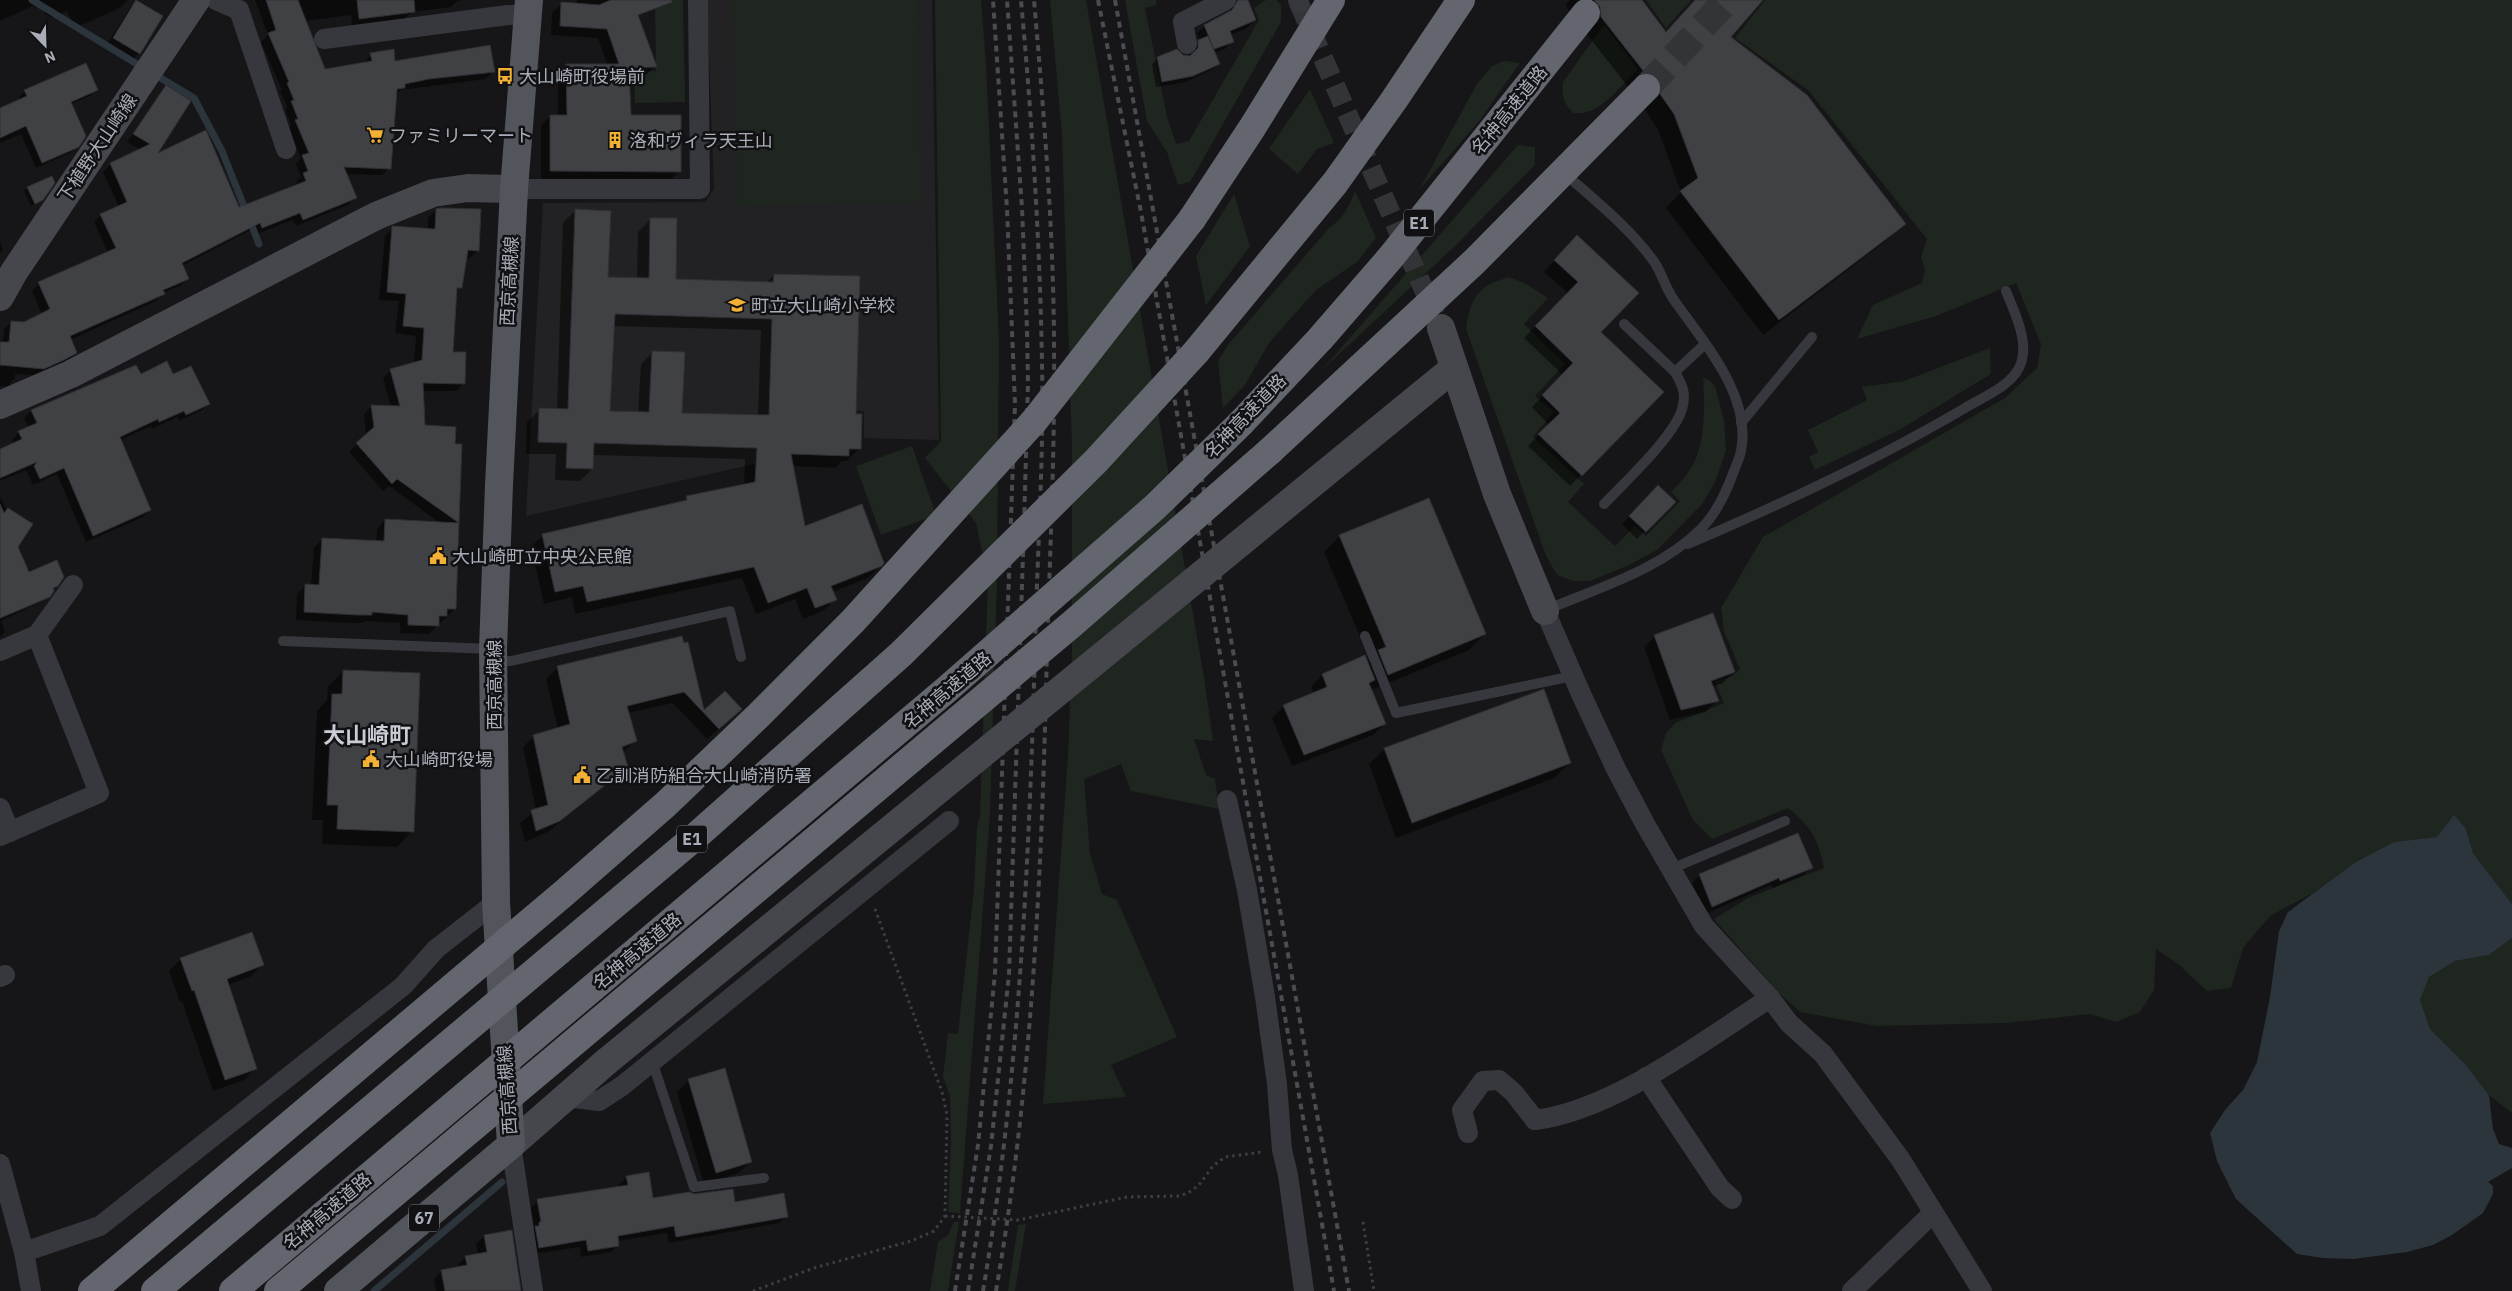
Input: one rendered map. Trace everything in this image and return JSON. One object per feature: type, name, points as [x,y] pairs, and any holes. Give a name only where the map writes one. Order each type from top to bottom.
[{"type":"highway","name":"E1","points":[[92,1291],[563,894],[666,804],[759,715],[859,614],[1035,420],[1192,219],[1252,128],[1331,0]]},
{"type":"highway","name":"E1","points":[[155,1291],[695,837],[901,654],[1096,461],[1196,352],[1335,183],[1394,100],[1461,0]]},
{"type":"highway","name":"名神高速道路","points":[[233,1291],[946,690],[1148,513],[1240,423],[1320,339],[1391,257],[1586,13]]},
{"type":"highway","name":"名神高速道路","points":[[278,1291],[998,687],[1270,452],[1474,262],[1646,88]]},
{"type":"main road","name":"西京高槻線","points":[[338,1291],[511,1145],[496,902],[493,655],[514,189],[528,7]]},
{"type":"street","name":"下植野大山崎線","points":[[0,297],[14,272],[196,0]]},
{"type":"street","points":[[216,0],[239,10],[286,149]]},
{"type":"street","points":[[0,405],[72,374],[376,216],[433,193],[468,188],[700,189],[698,0]]},
{"type":"street","points":[[1187,44],[1183,22],[1226,0]]},
{"type":"street","points":[[324,39],[508,15],[528,7]]},
{"type":"street","points":[[1441,328],[1497,494],[1545,610],[1616,769],[1670,869],[1704,926],[1770,998],[1789,1023],[1823,1054],[1901,1160],[1982,1291]]},
{"type":"street","points":[[532,1291],[511,1145],[606,1062],[1454,368]]},
{"type":"street","points":[[0,651],[37,635],[73,585]]},
{"type":"street","points":[[0,808],[5,834],[99,793],[37,635]]},
{"type":"street","points":[[1227,800],[1247,890],[1264,996],[1277,1084],[1282,1150],[1288,1175],[1304,1291]]},
{"type":"street","points":[[565,1097],[599,1101],[622,1086],[949,821]]},
{"type":"street","points":[[24,1252],[100,1226],[403,986],[436,949],[496,902]]},
{"type":"street","points":[[1468,1133],[1462,1110],[1483,1082],[1499,1080],[1514,1093],[1536,1120],[1560,1117],[1589,1107],[1646,1077],[1770,998]]},
{"type":"street","points":[[1646,1077],[1720,1188],[1732,1199]]},
{"type":"street","points":[[0,1164],[24,1252],[31,1291]]},
{"type":"street","points":[[1852,1291],[1933,1213]]},
{"type":"lane","points":[[1545,610],[1660,561],[1680,547],[1716,512],[1741,452],[1742,423],[1738,406],[1726,379],[1705,344],[1673,299],[1655,264],[1617,219],[1564,173]]},
{"type":"lane","points":[[1680,547],[1904,444],[2006,384],[2019,368],[2024,348],[2019,326],[2006,292]]},
{"type":"lane","points":[[1604,504],[1675,427],[1683,406],[1684,387],[1675,372],[1624,324]]},
{"type":"lane","points":[[1742,423],[1812,337]]},
{"type":"lane","points":[[1675,372],[1705,344]]},
{"type":"lane","points":[[283,641],[493,655],[511,661],[730,611],[741,657]]},
{"type":"lane","points":[[1365,636],[1396,712],[1573,676]]},
{"type":"lane","points":[[1670,869],[1785,821]]},
{"type":"lane","points":[[652,1061],[694,1187],[764,1178]]},
{"type":"path","points":[[753,1291],[814,1268],[918,1239],[934,1230],[945,1216],[947,1115],[942,1092],[867,888]]},
{"type":"path","points":[[945,1216],[1018,1220],[1127,1197],[1178,1196],[1188,1193],[1199,1185],[1213,1166],[1225,1157],[1282,1150]]},
{"type":"path","points":[[1363,1222],[1374,1291]]},
{"type":"shaded area","points":[[655,0],[683,0],[685,102],[635,103],[634,72],[656,71]]},
{"type":"shaded area","name":"町立大山崎小学校","points":[[707,0],[932,0],[939,440],[864,438],[864,411],[783,408],[780,458],[526,516],[543,203],[705,202],[714,189]]},
{"type":"shaded area","points":[[733,0],[917,0],[921,202],[737,206]]},
{"type":"shaded area","points":[[935,0],[981,0],[986,65],[999,342],[997,577],[990,814],[960,1213],[948,1212],[951,1141],[950,1096],[943,1077],[948,1033],[958,1034],[974,889],[977,827],[980,816],[988,579],[976,523],[925,458],[941,441]]},
{"type":"shaded area","points":[[1050,0],[1086,0],[1204,677],[1213,741],[1194,739],[1206,775],[1215,779],[1219,809],[1131,791],[1121,764],[1084,779],[1090,854],[1102,894],[1117,900],[1177,1037],[1111,1065],[1126,1097],[1043,1104],[1068,756],[1072,651],[1072,447],[1062,135]]},
{"type":"shaded area","points":[[1125,0],[1156,0],[1156,5],[1145,8],[1167,117],[1176,144],[1189,141],[1259,20],[1254,8],[1266,0],[1277,0],[1281,6],[1281,22],[1190,182],[1178,185],[1167,152],[1147,121]]},
{"type":"shaded area","points":[[1646,0],[1691,0],[1666,28]]},
{"type":"shaded area","points":[[1765,0],[2512,0],[2512,904],[2473,853],[2466,829],[2437,837],[2394,842],[2354,863],[2313,893],[2270,916],[2243,948],[2231,988],[2207,991],[2178,964],[2156,949],[2154,990],[2140,1012],[2116,1022],[2090,1014],[2005,1023],[1877,1026],[1800,1012],[1777,991],[1714,919],[1748,898],[1824,868],[1816,841],[1808,827],[1788,808],[1712,839],[1693,820],[1661,750],[1666,733],[1675,723],[1724,703],[1715,682],[1733,676],[1740,669],[1724,631],[1721,608],[1763,537],[2005,398],[2037,368],[2041,344],[2016,283],[1936,316],[1857,339],[1873,305],[1922,283],[1925,269],[1921,257],[1927,239],[1808,90],[1735,38]]},
{"type":"shaded area","points":[[1604,25],[1638,69],[1600,105],[1583,113],[1573,113],[1564,99],[1562,91],[1563,82]]},
{"type":"shaded area","points":[[1504,61],[1520,63],[1480,120],[1419,190],[1477,84],[1492,66]]},
{"type":"shaded area","points":[[1310,89],[1334,143],[1317,149],[1298,174],[1269,149]]},
{"type":"shaded area","points":[[1518,145],[1535,147],[1535,165],[1456,245],[1321,371]]},
{"type":"shaded area","points":[[1355,191],[1376,238],[1357,262],[1316,290],[1269,343],[1245,385],[1223,408],[1218,361],[1228,345],[1329,228],[1342,216],[1348,208]]},
{"type":"shaded area","points":[[1234,194],[1250,246],[1206,305],[1196,256]]},
{"type":"shaded area","points":[[1509,277],[1526,284],[1548,298],[1524,324],[1565,364],[1535,396],[1554,412],[1533,437],[1584,484],[1568,502],[1615,546],[1635,526],[1646,536],[1680,501],[1671,492],[1689,471],[1699,451],[1704,413],[1703,378],[1709,380],[1715,386],[1724,420],[1726,451],[1715,482],[1702,504],[1657,550],[1629,565],[1590,581],[1573,581],[1557,575],[1546,556],[1466,329],[1470,309],[1477,295],[1489,285]]},
{"type":"shaded area","points":[[1990,348],[1991,374],[1899,430],[1815,470],[1809,457],[1818,452],[1808,430],[1867,400],[1862,387],[1904,381]]},
{"type":"shaded area","points":[[912,446],[936,515],[881,535],[856,466]]},
{"type":"shaded area","points":[[2454,815],[2466,829],[2473,853],[2512,904],[2512,938],[2489,955],[2455,961],[2429,977],[2420,1000],[2430,1029],[2465,1064],[2489,1095],[2493,1129],[2499,1144],[2512,1148],[2512,1168],[2488,1182],[2493,1186],[2493,1194],[2483,1213],[2452,1235],[2433,1245],[2407,1252],[2353,1259],[2323,1258],[2297,1254],[2236,1199],[2217,1161],[2210,1133],[2225,1110],[2243,1090],[2257,1062],[2270,997],[2279,931],[2288,912],[2354,863],[2394,842],[2437,837]]},
{"type":"shaded area","points":[[2512,938],[2512,1113],[2489,1095],[2465,1064],[2430,1029],[2420,999],[2429,977],[2455,961],[2489,955]]},
{"type":"shaded area","points":[[954,1222],[959,1222],[948,1291],[930,1291],[938,1242],[948,1235]]},
{"type":"shaded area","points":[[1026,1224],[1015,1291],[1008,1291],[1018,1225]]},
{"type":"building","points":[[136,0],[163,16],[140,54],[113,38]]},
{"type":"building","points":[[266,0],[298,0],[325,69],[372,61],[370,53],[394,49],[395,61],[490,45],[495,72],[429,79],[405,84],[405,88],[397,89],[391,169],[344,167],[357,198],[303,220],[300,213],[262,228],[260,223],[182,263],[189,279],[163,290],[165,294],[70,336],[77,353],[64,360],[44,369],[0,365],[0,342],[9,342],[11,321],[24,322],[50,309],[38,282],[116,248],[100,214],[127,202],[110,163],[150,144],[133,134],[166,85],[191,101],[158,153],[206,130],[239,207],[306,181],[303,173],[308,171],[302,155],[309,153],[295,120],[298,119],[291,101],[294,100],[287,83],[289,82],[268,33],[276,30]]},
{"type":"building","points":[[357,0],[414,0],[415,12],[359,19]]},
{"type":"building","points":[[611,0],[672,0],[672,2],[638,15],[657,67],[629,68],[631,115],[681,115],[681,172],[550,171],[550,115],[567,115],[566,64],[619,64],[607,29],[560,26],[561,2],[599,5]]},
{"type":"building","points":[[1238,0],[1248,0],[1256,20],[1230,31],[1234,42],[1214,49],[1204,25],[1232,10]]},
{"type":"building","points":[[1594,0],[1642,0],[1666,32],[1695,0],[1763,0],[1731,37],[1807,95],[1906,224],[1779,320],[1680,191],[1698,178],[1674,114],[1660,94],[1661,83],[1657,77],[1645,73],[1601,17],[1600,7]]},
{"type":"building","points":[[1208,36],[1220,64],[1193,76],[1162,82],[1157,57],[1177,49],[1183,55],[1190,56],[1198,48],[1198,40]]},
{"type":"building","points":[[86,63],[98,90],[71,102],[86,136],[79,147],[42,163],[26,126],[0,138],[0,108],[27,96],[24,90]]},
{"type":"building","points":[[52,176],[55,183],[43,200],[35,204],[27,187]]},
{"type":"building","points":[[436,209],[481,209],[479,251],[468,250],[462,288],[457,288],[453,352],[466,352],[465,384],[423,383],[425,425],[456,427],[455,444],[462,444],[459,523],[397,479],[392,484],[356,443],[374,427],[371,405],[400,406],[390,369],[422,360],[424,328],[403,326],[406,294],[387,292],[392,226],[435,229]]},
{"type":"building","points":[[575,209],[611,211],[608,277],[649,278],[650,218],[677,218],[676,279],[773,282],[774,274],[860,276],[856,414],[862,414],[861,449],[849,449],[849,456],[791,454],[805,526],[862,504],[884,563],[882,566],[831,586],[837,600],[815,608],[807,588],[768,603],[754,567],[587,602],[583,586],[555,592],[542,534],[687,500],[686,496],[755,482],[757,448],[594,443],[593,469],[566,468],[567,443],[538,442],[539,408],[568,409]],"holes":[[[615,314],[772,319],[769,415],[682,413],[685,352],[652,351],[649,412],[610,411]]]},
{"type":"building","points":[[1577,235],[1639,293],[1601,332],[1664,392],[1582,476],[1538,434],[1560,413],[1542,395],[1573,363],[1535,326],[1578,282],[1554,260]]},
{"type":"building","points":[[167,361],[173,374],[191,366],[210,404],[186,415],[184,411],[159,422],[158,419],[120,437],[151,510],[93,536],[64,468],[40,479],[34,466],[37,462],[0,478],[0,449],[22,439],[18,431],[37,423],[31,410],[136,365],[141,374]]},
{"type":"building","points":[[1658,485],[1676,502],[1646,532],[1629,516]]},
{"type":"building","points":[[1429,498],[1486,634],[1388,675],[1378,650],[1386,647],[1339,535]]},
{"type":"building","points":[[0,504],[4,513],[8,508],[33,524],[18,547],[29,572],[57,560],[64,577],[58,586],[53,588],[54,591],[50,597],[0,618]]},
{"type":"building","points":[[385,519],[459,523],[456,609],[447,609],[447,616],[439,616],[439,626],[408,625],[408,615],[372,612],[372,615],[358,615],[304,612],[305,584],[319,585],[322,538],[384,541]]},
{"type":"building","points":[[1713,613],[1735,672],[1711,681],[1719,701],[1681,710],[1654,635]]},
{"type":"building","points":[[682,636],[684,643],[688,642],[704,710],[725,691],[742,709],[719,729],[684,692],[627,706],[637,741],[622,747],[628,767],[560,821],[536,831],[531,810],[548,805],[533,735],[570,724],[557,666]]},
{"type":"building","points":[[1365,655],[1375,680],[1369,683],[1386,724],[1304,755],[1283,705],[1327,687],[1322,674]]},
{"type":"building","points":[[343,670],[420,673],[414,832],[337,829],[338,805],[327,805],[332,694],[342,694]]},
{"type":"building","points":[[1544,689],[1571,763],[1412,823],[1384,748]]},
{"type":"building","points":[[1798,833],[1813,868],[1780,881],[1779,878],[1712,907],[1699,874]]},
{"type":"building","points":[[252,932],[264,965],[227,979],[257,1069],[225,1080],[194,990],[192,991],[180,958]]},
{"type":"building","points":[[725,1068],[752,1162],[716,1173],[688,1079]]},
{"type":"building","points":[[649,1172],[653,1198],[689,1192],[695,1194],[733,1189],[735,1202],[784,1193],[788,1217],[676,1237],[674,1226],[618,1236],[619,1246],[588,1251],[586,1240],[539,1248],[535,1226],[539,1226],[539,1222],[541,1222],[537,1199],[628,1185],[626,1176]]},
{"type":"building","points":[[512,1230],[521,1291],[445,1291],[441,1270],[467,1265],[465,1256],[487,1252],[484,1235]]},
{"type":"waterway","points":[[32,0],[145,69]]},
{"type":"waterway","points":[[154,74],[194,98],[222,151],[259,244]]},
{"type":"waterway","points":[[374,1291],[502,1182]]},
{"type":"tunnel","points":[[1646,88],[1727,0]]},
{"type":"tunnel","points":[[1299,3],[1435,315]]},
{"type":"railway","points":[[955,1291],[978,1145],[995,973],[1015,404],[1007,209],[993,0]]},
{"type":"railway","points":[[968,1291],[991,1146],[1009,974],[1024,525],[1028,384],[1027,329],[1022,208],[1007,0]]},
{"type":"railway","points":[[983,1291],[1005,1132],[1020,972],[1029,811],[1041,471],[1041,318],[1032,136],[1021,0]]},
{"type":"railway","points":[[996,1291],[1019,1132],[1034,972],[1042,811],[1052,500],[1054,307],[1045,131],[1034,0]]},
{"type":"railway","points":[[1098,0],[1141,212],[1334,1291]]},
{"type":"railway","points":[[1115,0],[1349,1291]]},
{"type":"place","name":"大山崎町役場前","points":[[505,76]]},
{"type":"place","name":"ファミリーマート","points":[[375,135]]},
{"type":"place","name":"洛和ヴィラ天王山","points":[[615,140]]},
{"type":"place","name":"町立大山崎小学校","points":[[737,305]]},
{"type":"place","name":"大山崎町立中央公民館","points":[[438,556]]},
{"type":"place","name":"大山崎町役場","points":[[371,759]]},
{"type":"place","name":"乙訓消防組合大山崎消防署","points":[[582,775]]},
{"type":"district","name":"大山崎町","points":[[367,734]]}]
